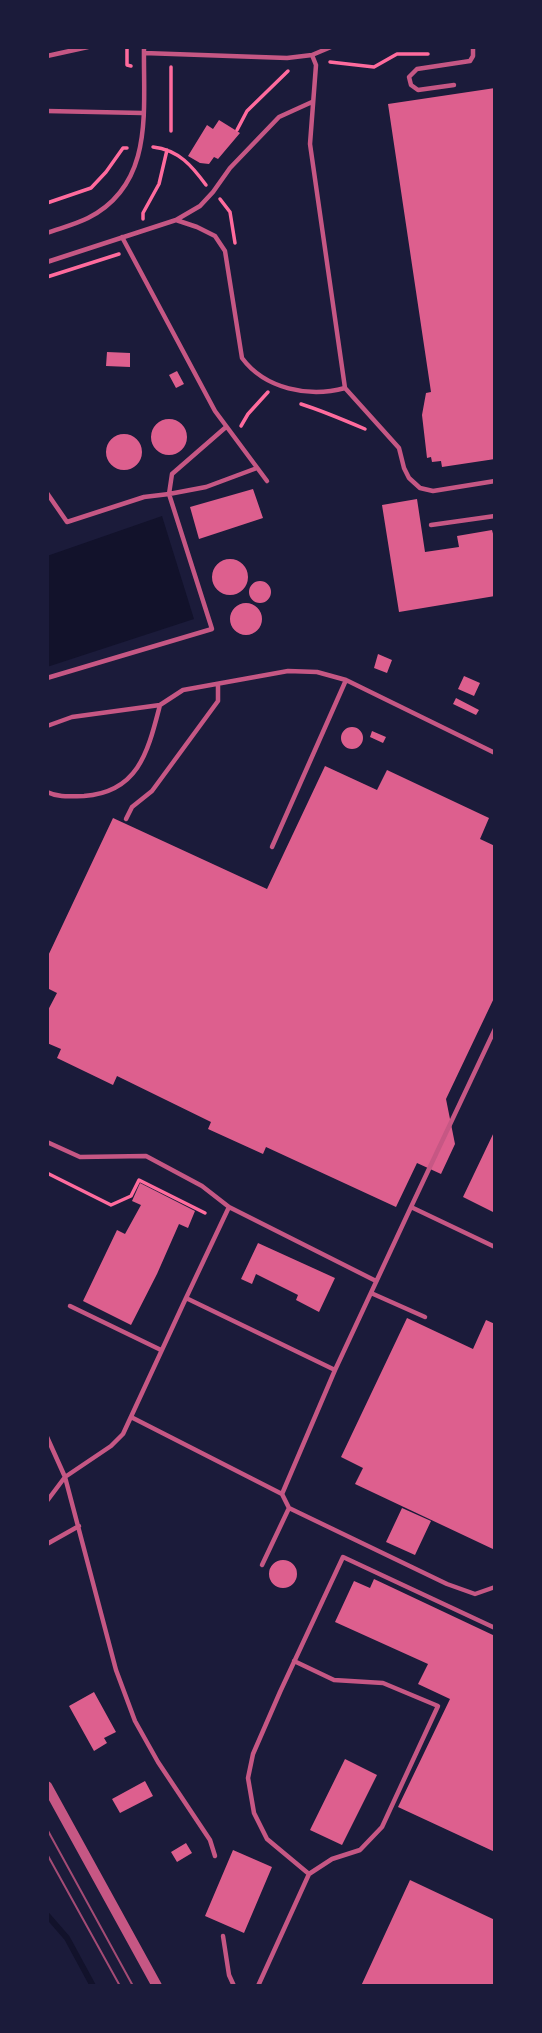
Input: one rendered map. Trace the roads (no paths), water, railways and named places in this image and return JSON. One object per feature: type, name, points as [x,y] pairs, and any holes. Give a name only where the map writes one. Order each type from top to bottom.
[{"type":"street","points":[[47,1786],[157,1986]]},
{"type":"lane","points":[[47,56],[88,47]]},
{"type":"lane","points":[[47,233],[87,219],[109,204],[131,179],[140,148],[144,50],[287,58],[312,55],[331,47]]},
{"type":"lane","points":[[454,85],[418,90],[411,85],[409,76],[417,69],[470,61],[473,47]]},
{"type":"lane","points":[[312,55],[316,65],[310,144],[345,388],[399,447],[409,478],[420,488],[433,491],[495,481]]},
{"type":"lane","points":[[48,263],[176,220],[205,202],[230,168],[279,117],[312,102]]},
{"type":"lane","points":[[47,111],[142,114]]},
{"type":"lane","points":[[176,220],[215,236],[225,251],[242,358],[251,370],[269,381],[303,392],[345,388]]},
{"type":"lane","points":[[122,237],[215,411],[267,481]]},
{"type":"lane","points":[[47,678],[212,629],[169,494],[172,474],[226,427]]},
{"type":"lane","points":[[47,493],[67,522],[144,498],[206,487],[257,468]]},
{"type":"lane","points":[[431,525],[495,516]]},
{"type":"lane","points":[[47,726],[72,717],[160,705],[183,690],[288,671],[317,672],[346,680],[495,753]]},
{"type":"lane","points":[[272,847],[346,680]]},
{"type":"lane","points":[[126,819],[132,807],[152,791],[218,701],[219,684]]},
{"type":"lane","points":[[47,792],[64,797],[99,795],[117,789],[140,764],[151,742],[160,705]]},
{"type":"lane","points":[[282,1494],[335,1370],[495,1029]]},
{"type":"lane","points":[[47,1142],[80,1157],[146,1156],[202,1186],[229,1208],[376,1281]]},
{"type":"lane","points":[[411,1207],[495,1247]]},
{"type":"lane","points":[[47,1501],[65,1477],[111,1446],[123,1434],[229,1208]]},
{"type":"lane","points":[[371,1293],[425,1317]]},
{"type":"lane","points":[[186,1298],[335,1370]]},
{"type":"lane","points":[[70,1306],[161,1350]]},
{"type":"lane","points":[[131,1417],[282,1494],[289,1508],[447,1584],[475,1594],[495,1587]]},
{"type":"lane","points":[[47,1437],[65,1477],[116,1670],[135,1721],[158,1762],[210,1840],[215,1856]]},
{"type":"lane","points":[[262,1565],[289,1508]]},
{"type":"lane","points":[[47,1544],[79,1525]]},
{"type":"lane","points":[[309,1874],[267,1839],[254,1813],[248,1778],[253,1754],[343,1557],[495,1628]]},
{"type":"lane","points":[[258,1986],[309,1874],[332,1858],[360,1850],[382,1827],[438,1706],[383,1683],[334,1680],[294,1661]]},
{"type":"lane","points":[[223,1936],[229,1975],[234,1986]]},
{"type":"waterway","points":[[47,1915],[67,1938],[93,1986]]},
{"type":"tram line","points":[[47,1829],[133,1986]]},
{"type":"tram line","points":[[47,1854],[120,1986]]}]
